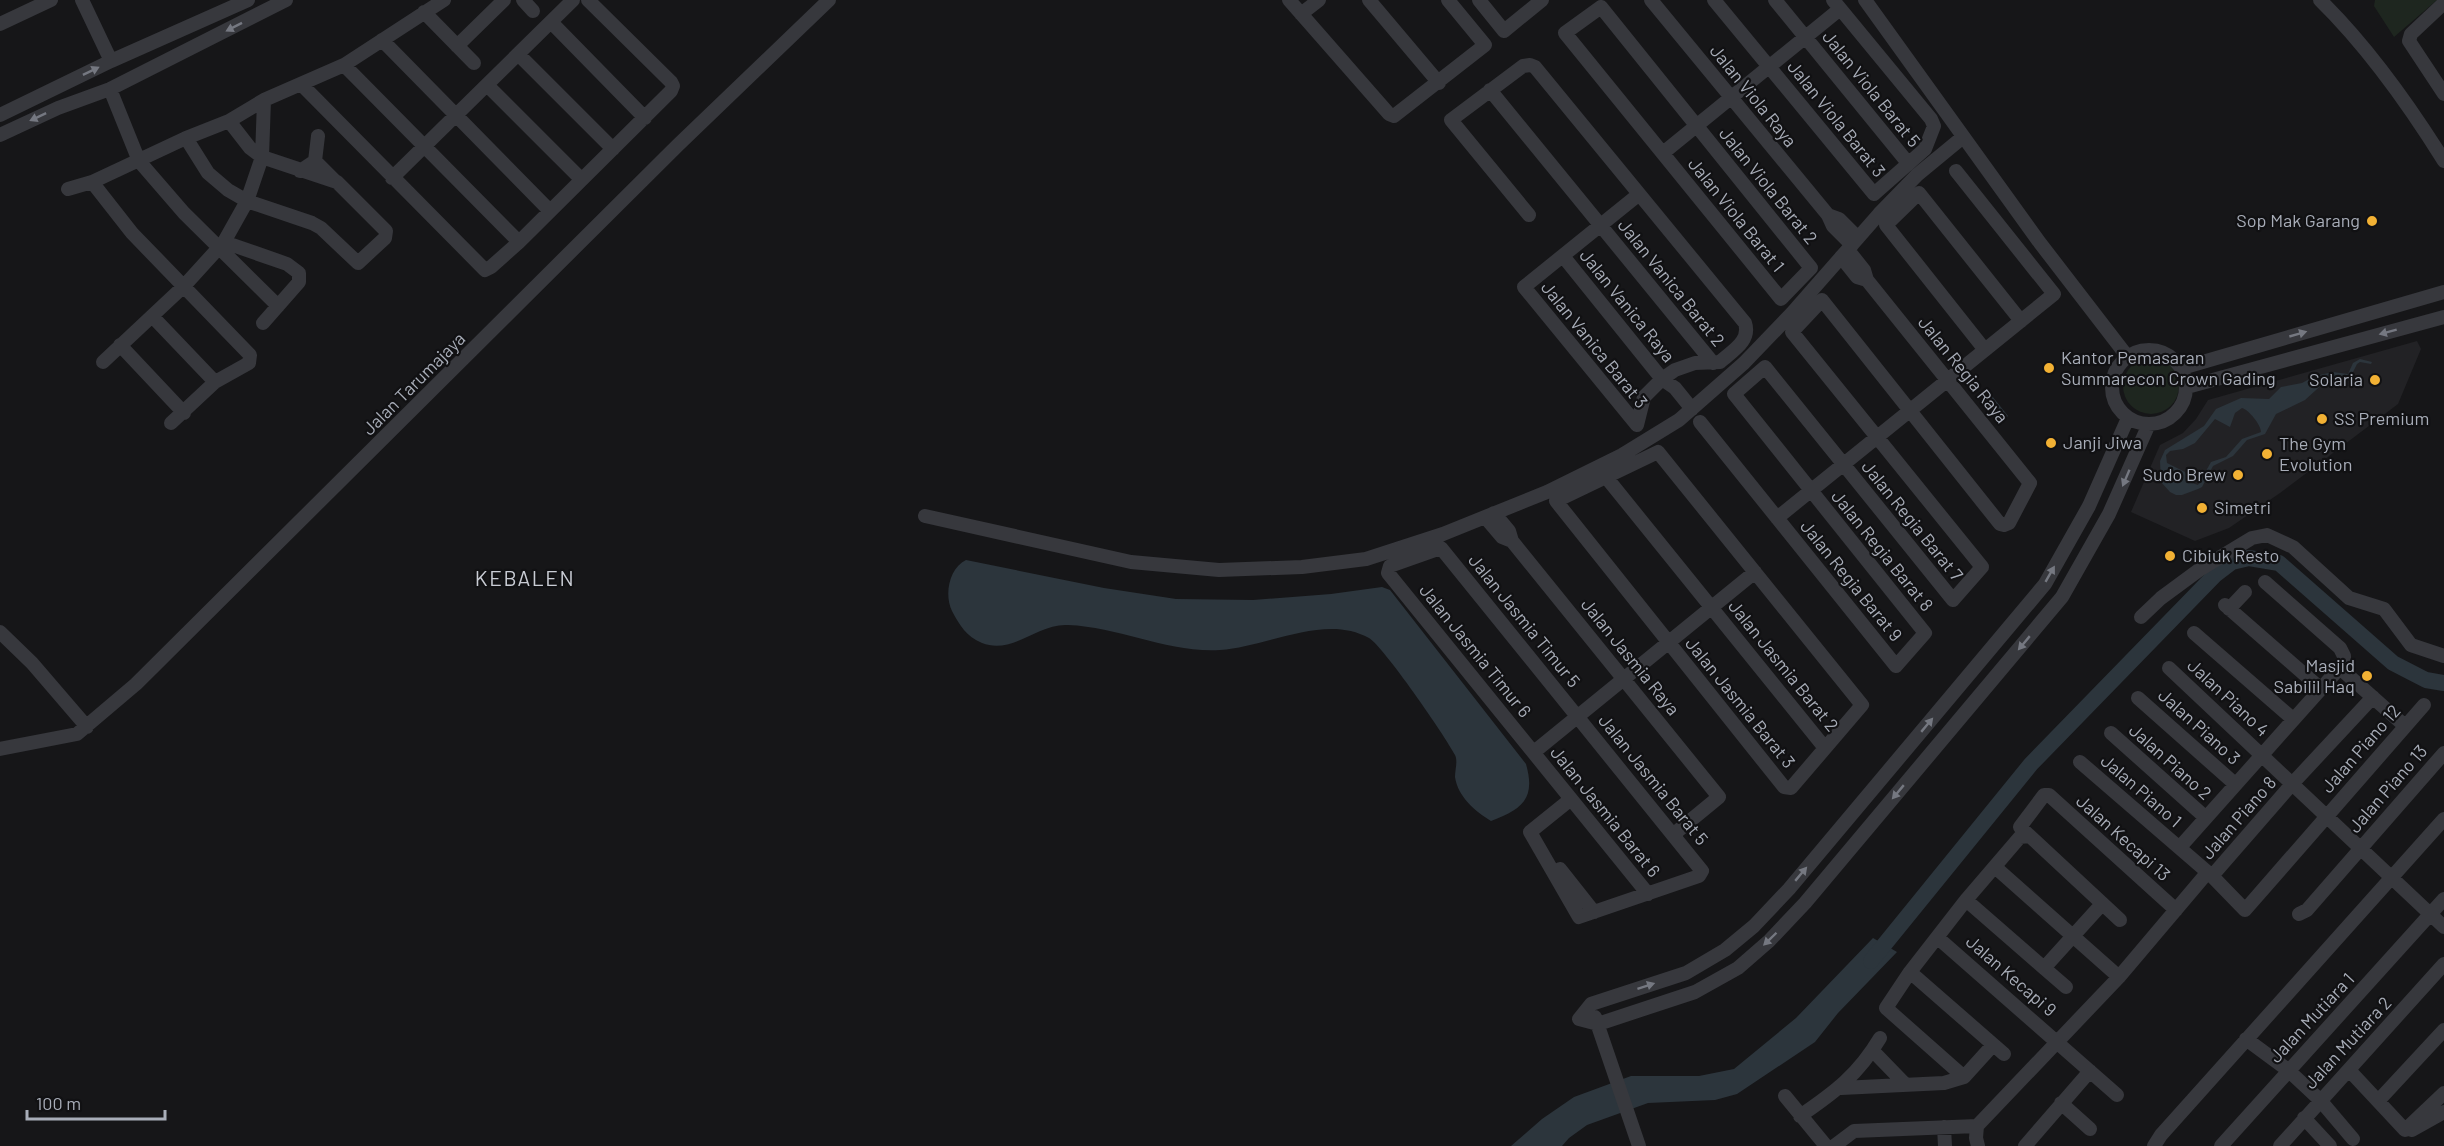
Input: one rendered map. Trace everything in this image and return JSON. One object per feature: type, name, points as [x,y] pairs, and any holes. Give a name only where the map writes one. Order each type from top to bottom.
[{"type":"street","points":[[0,24],[51,0]]},
{"type":"street","points":[[82,0],[111,61]]},
{"type":"street","points":[[0,115],[111,61],[248,0]]},
{"type":"street","points":[[0,135],[58,108],[110,89],[269,4],[286,0]]},
{"type":"street","points":[[68,189],[92,182],[186,138],[229,122],[264,100],[344,65],[444,0]]},
{"type":"street","points":[[457,46],[504,0]]},
{"type":"street","points":[[523,0],[533,11]]},
{"type":"street","points":[[392,178],[573,0]]},
{"type":"street","points":[[302,85],[484,270],[491,267],[519,242],[645,118],[673,86],[588,0]]},
{"type":"street","name":"Jalan Tarumajaya","points":[[0,749],[72,736],[84,722],[136,684],[678,145],[829,0]]},
{"type":"street","points":[[1319,0],[1297,5],[1389,114],[1394,116],[1485,45],[1448,0]]},
{"type":"street","points":[[1368,0],[1439,82]]},
{"type":"street","points":[[1479,0],[1504,30],[1542,0]]},
{"type":"street","name":"Jalan Viola Raya","points":[[1651,0],[1828,215],[1839,219],[1850,247]]},
{"type":"street","name":"Jalan Viola Barat 3","points":[[1714,0],[1874,194],[1908,164]]},
{"type":"street","name":"Jalan Viola Barat 5","points":[[1775,0],[1908,164]]},
{"type":"street","points":[[1865,0],[1962,137],[2127,356]]},
{"type":"street","points":[[2320,0],[2383,74],[2444,161]]},
{"type":"street","points":[[1663,153],[1805,37],[1836,4],[1931,119],[1934,126],[1925,149],[1908,164]]},
{"type":"street","points":[[2444,4],[2411,34],[2409,40],[2444,94]]},
{"type":"street","name":"Jalan Viola Barat 2","points":[[1565,33],[1601,7],[1811,268],[1781,299]]},
{"type":"street","points":[[424,12],[474,63]]},
{"type":"street","points":[[551,22],[645,118]]},
{"type":"street","name":"Jalan Viola Barat 1","points":[[1565,33],[1781,299]]},
{"type":"street","points":[[382,40],[550,211]]},
{"type":"street","points":[[518,54],[613,149]]},
{"type":"street","points":[[1530,215],[1452,120],[1523,66],[1530,64],[1745,323],[1748,331],[1746,338],[1720,362],[1695,363],[1675,370],[1662,379]]},
{"type":"street","points":[[344,65],[422,147],[519,242]]},
{"type":"street","points":[[487,85],[581,179]]},
{"type":"street","points":[[110,89],[138,161],[184,213],[222,245],[278,306]]},
{"type":"street","name":"Jalan Vanica Barat 2","points":[[1490,90],[1713,363]]},
{"type":"street","points":[[50,91],[58,108]]},
{"type":"street","points":[[103,362],[184,286],[222,245],[247,201],[262,157],[264,100]]},
{"type":"street","points":[[229,122],[250,148],[262,157],[337,182]]},
{"type":"street","points":[[300,171],[315,161],[318,136]]},
{"type":"street","points":[[925,516],[1131,562],[1219,570],[1302,567],[1366,559],[1443,534],[1547,492],[1622,455],[1689,412],[1744,363],[1917,175],[1962,137]]},
{"type":"street","points":[[186,138],[215,181],[247,201],[321,228],[358,263],[385,238],[386,231],[315,161]]},
{"type":"street","points":[[1777,518],[2054,294],[1956,171]]},
{"type":"street","points":[[92,182],[132,233],[250,356],[249,363],[215,382],[171,423]]},
{"type":"street","points":[[1985,350],[1886,225],[1919,193],[2020,321]]},
{"type":"street","points":[[1563,256],[1638,195]]},
{"type":"street","points":[[222,245],[287,264],[299,273],[299,282],[263,323]]},
{"type":"street","name":"Jalan Regia Raya","points":[[1850,247],[1857,277],[1867,280],[2030,483],[2009,523],[2000,524],[1910,411]]},
{"type":"street","name":"Jalan Vanica Barat 3","points":[[1563,256],[1524,287],[1637,425],[1644,397],[1662,379]]},
{"type":"street","name":"Jalan Vanica Raya","points":[[1563,256],[1662,379],[1675,388],[1689,412]]},
{"type":"street","points":[[2182,368],[2444,292]]},
{"type":"street","points":[[1877,437],[1792,332],[1821,300],[1910,411]]},
{"type":"street","points":[[152,316],[215,382]]},
{"type":"street","points":[[2187,387],[2444,317]]},
{"type":"street","points":[[120,345],[184,413]]},
{"type":"street","points":[[2150,349],[2174,358],[2182,368],[2187,387],[2184,401],[2175,413],[2163,421],[2149,424],[2127,418],[2114,399],[2112,387],[2113,375],[2118,365],[2127,356],[2138,350],[2150,349]]},
{"type":"street","name":"Jalan Regia Barat 7","points":[[1734,394],[1765,367],[1953,600],[1982,567],[1877,437]]},
{"type":"street","name":"Jalan Regia Barat 8","points":[[1734,394],[1925,633],[1896,666]]},
{"type":"street","points":[[2127,418],[2089,506],[2045,584],[1789,889],[1754,926],[1725,950],[1686,973],[1591,1004],[1579,1019],[1598,1024],[1695,992],[1738,968],[1805,903],[2062,597],[2109,514],[2149,424]]},
{"type":"street","name":"Jalan Regia Barat 9","points":[[1700,422],[1896,666]]},
{"type":"street","points":[[1606,477],[1658,452],[1862,705],[1826,748]]},
{"type":"street","name":"Jalan Jasmia Barat 3","points":[[1606,477],[1556,501],[1784,787],[1791,788],[1826,748]]},
{"type":"street","name":"Jalan Jasmia Barat 2","points":[[1606,477],[1826,748]]},
{"type":"street","points":[[2089,506],[2109,514]]},
{"type":"street","name":"Jalan Jasmia Raya","points":[[1489,515],[1502,537],[1512,540],[1719,797],[1674,834]]},
{"type":"street","points":[[2141,617],[2199,570],[2252,538],[2267,535],[2293,548],[2349,598],[2384,609],[2412,645],[2444,656]]},
{"type":"street","name":"Jalan Jasmia Timur 5","points":[[1388,573],[1390,566],[1441,548],[1578,716]]},
{"type":"street","points":[[1534,752],[1755,572]]},
{"type":"street","name":"Jalan Jasmia Timur 6","points":[[1388,573],[1534,752]]},
{"type":"street","points":[[2265,582],[2340,648],[2343,662],[2373,697],[2406,726]]},
{"type":"street","points":[[2245,592],[2227,607],[2320,688]]},
{"type":"street","points":[[0,632],[32,663],[84,722]]},
{"type":"street","points":[[2194,633],[2293,719]]},
{"type":"street","points":[[2180,848],[2343,662]]},
{"type":"street","name":"Jalan Piano 4","points":[[2169,668],[2444,927]]},
{"type":"street","name":"Jalan Piano 8","points":[[1977,1126],[2119,977],[2175,910],[2210,875],[2373,697]]},
{"type":"street","name":"Jalan Piano 3","points":[[2138,698],[2235,784]]},
{"type":"street","name":"Jalan Piano 12","points":[[2210,875],[2245,910],[2424,705]]},
{"type":"street","name":"Jalan Jasmia Barat 5","points":[[1578,716],[1701,866],[1702,871],[1699,876],[1648,894]]},
{"type":"street","name":"Jalan Piano 2","points":[[2111,733],[2205,817]]},
{"type":"street","name":"Jalan Jasmia Barat 6","points":[[1534,752],[1648,894]]},
{"type":"street","name":"Jalan Piano 13","points":[[2299,914],[2307,910],[2363,852],[2444,753]]},
{"type":"street","name":"Jalan Piano 1","points":[[2080,762],[2210,875]]},
{"type":"street","name":"Jalan Kecapi 13","points":[[2029,836],[2020,825],[2046,795],[2049,795],[2175,910]]},
{"type":"street","points":[[1530,832],[1571,799]]},
{"type":"street","points":[[2154,1146],[2387,875],[2444,819]]},
{"type":"street","points":[[1530,832],[1594,912]]},
{"type":"street","points":[[1530,832],[1579,917],[1648,894]]},
{"type":"street","points":[[1964,1077],[1886,1008],[1910,972],[1966,900],[2020,837],[2029,836],[2120,920]]},
{"type":"street","points":[[1995,867],[2119,977]]},
{"type":"street","name":"Jalan Mutiara 1","points":[[2221,1146],[2444,899]]},
{"type":"street","points":[[1966,900],[2066,987]]},
{"type":"street","points":[[2044,968],[2102,904]]},
{"type":"street","name":"Jalan Kecapi 9","points":[[1938,938],[2117,1095]]},
{"type":"street","name":"Jalan Mutiara 2","points":[[2280,1146],[2444,964]]},
{"type":"street","points":[[1841,1088],[1944,1083],[1964,1077],[1999,1050],[1910,972]]},
{"type":"street","points":[[1598,1024],[1639,1146]]},
{"type":"street","points":[[2379,1100],[2444,1029]]},
{"type":"street","points":[[1800,1116],[1841,1088],[1873,1051],[1880,1038]]},
{"type":"street","points":[[2246,1039],[2288,1070],[2320,1100],[2354,1139]]},
{"type":"street","points":[[1873,1051],[1905,1084]]},
{"type":"street","points":[[2349,1070],[2409,1132],[2444,1112]]},
{"type":"street","points":[[2025,1146],[2090,1071]]},
{"type":"street","points":[[2405,1130],[2444,1093]]},
{"type":"street","points":[[1785,1096],[1826,1146]]},
{"type":"street","points":[[2061,1103],[2090,1129]]},
{"type":"street","points":[[2304,1118],[2331,1146]]},
{"type":"street","points":[[1834,1146],[1854,1131],[1977,1126],[1978,1146]]},
{"type":"street","points":[[1944,1128],[1945,1146]]},
{"type":"shaded area","points":[[2375,0],[2437,0],[2394,37],[2374,6]]},
{"type":"shaded area","points":[[2417,341],[2421,349],[2398,404],[2280,493],[2229,528],[2195,541],[2131,512],[2160,445],[2183,433],[2196,419],[2208,400]]},
{"type":"shaded area","points":[[2151,358],[2162,360],[2171,366],[2177,375],[2179,386],[2177,397],[2171,406],[2162,412],[2151,414],[2140,412],[2131,406],[2125,397],[2123,386],[2125,375],[2131,366],[2140,360]]},
{"type":"shaded area","points":[[2360,359],[2372,362],[2371,364],[2360,362],[2350,378],[2327,380],[2305,400],[2276,414],[2265,434],[2247,440],[2233,456],[2213,466],[2202,487],[2176,495],[2161,482],[2160,461],[2165,450],[2204,426],[2216,409],[2241,398],[2269,399],[2281,387],[2302,383],[2315,376],[2333,372],[2348,374],[2353,363]],"holes":[[[2242,408],[2257,422],[2261,432],[2242,439],[2226,457],[2211,462],[2198,485],[2192,483],[2185,472],[2167,463],[2166,455],[2170,451],[2183,449],[2195,443],[2215,419],[2230,427],[2235,413]]]},
{"type":"shaded area","points":[[1988,391],[2008,416],[2000,423],[1980,398]]},
{"type":"shaded area","points":[[966,560],[1104,588],[1176,599],[1253,600],[1331,594],[1382,587],[1390,590],[1526,764],[1529,776],[1527,794],[1518,807],[1491,821],[1473,808],[1463,797],[1457,784],[1456,757],[1449,745],[1400,674],[1369,638],[1352,631],[1315,630],[1238,648],[1200,650],[1162,644],[1106,630],[1068,625],[1046,629],[1015,642],[993,646],[982,643],[968,634],[950,605],[948,590],[952,575]]},
{"type":"shaded area","points":[[1873,938],[1897,952],[1838,1013],[1815,1042],[1737,1094],[1715,1100],[1648,1103],[1587,1125],[1562,1146],[1511,1146],[1542,1119],[1574,1097],[1631,1076],[1699,1076],[1734,1069],[1796,1018]]},
{"type":"waterway","points":[[1871,961],[2031,764],[2215,575],[2232,562],[2249,558],[2279,563],[2393,663],[2426,680],[2444,683]]},
{"type":"place","name":"Sop Mak Garang","points":[[2372,221]]},
{"type":"place","name":"Kantor Pemasaran Summarecon Crown Gading","points":[[2049,368]]},
{"type":"place","name":"Solaria","points":[[2375,380]]},
{"type":"place","name":"SS Premium","points":[[2322,419]]},
{"type":"place","name":"Janji Jiwa","points":[[2051,443]]},
{"type":"place","name":"The Gym Evolution","points":[[2267,454]]},
{"type":"place","name":"Sudo Brew","points":[[2238,475]]},
{"type":"place","name":"Simetri","points":[[2202,508]]},
{"type":"place","name":"Cibiuk Resto","points":[[2170,556]]},
{"type":"place","name":"Masjid Sabilil Haq","points":[[2367,676]]},
{"type":"district","name":"KEBALEN","points":[[525,579]]}]
